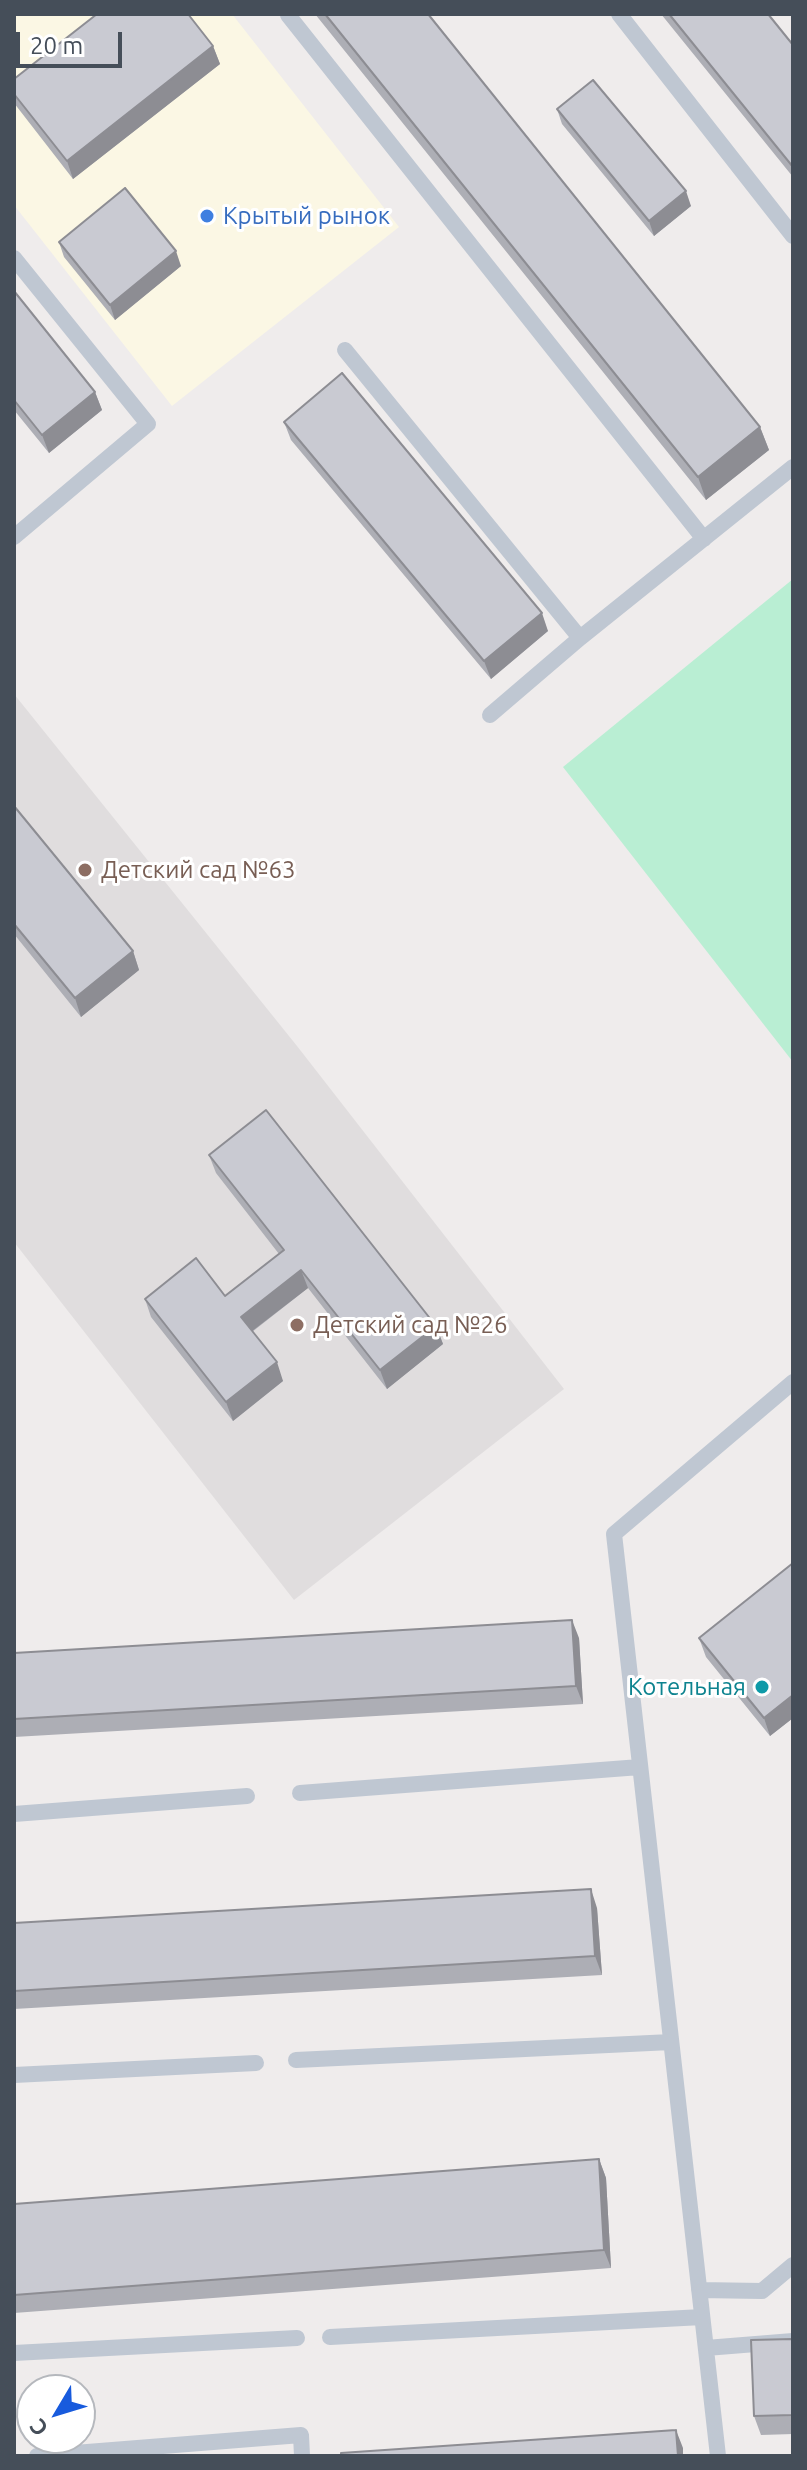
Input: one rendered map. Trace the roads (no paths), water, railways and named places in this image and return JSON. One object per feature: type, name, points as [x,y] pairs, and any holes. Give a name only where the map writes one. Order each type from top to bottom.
[{"type":"lane","points":[[619,14],[793,236]]},
{"type":"lane","points":[[288,15],[704,539]]},
{"type":"lane","points":[[14,258],[148,424],[14,537]]},
{"type":"lane","points":[[345,350],[580,638]]},
{"type":"lane","points":[[490,715],[580,638],[793,467]]},
{"type":"lane","points":[[718,2456],[614,1534],[793,1382]]},
{"type":"lane","points":[[300,1793],[640,1767]]},
{"type":"lane","points":[[14,1814],[247,1796]]},
{"type":"lane","points":[[296,2060],[671,2042]]},
{"type":"lane","points":[[14,2075],[256,2063]]},
{"type":"lane","points":[[699,2290],[762,2291],[793,2265]]},
{"type":"lane","points":[[330,2337],[702,2317]]},
{"type":"lane","points":[[14,2353],[297,2338]]},
{"type":"lane","points":[[706,2348],[793,2341]]},
{"type":"lane","points":[[37,2456],[301,2435],[302,2456]]},
{"type":"place","name":"Крытый рынок","points":[[207,216]]},
{"type":"place","name":"Детский сад №63","points":[[85,870]]},
{"type":"place","name":"Детский сад №26","points":[[297,1325]]},
{"type":"place","name":"Котельная","points":[[762,1687]]}]
